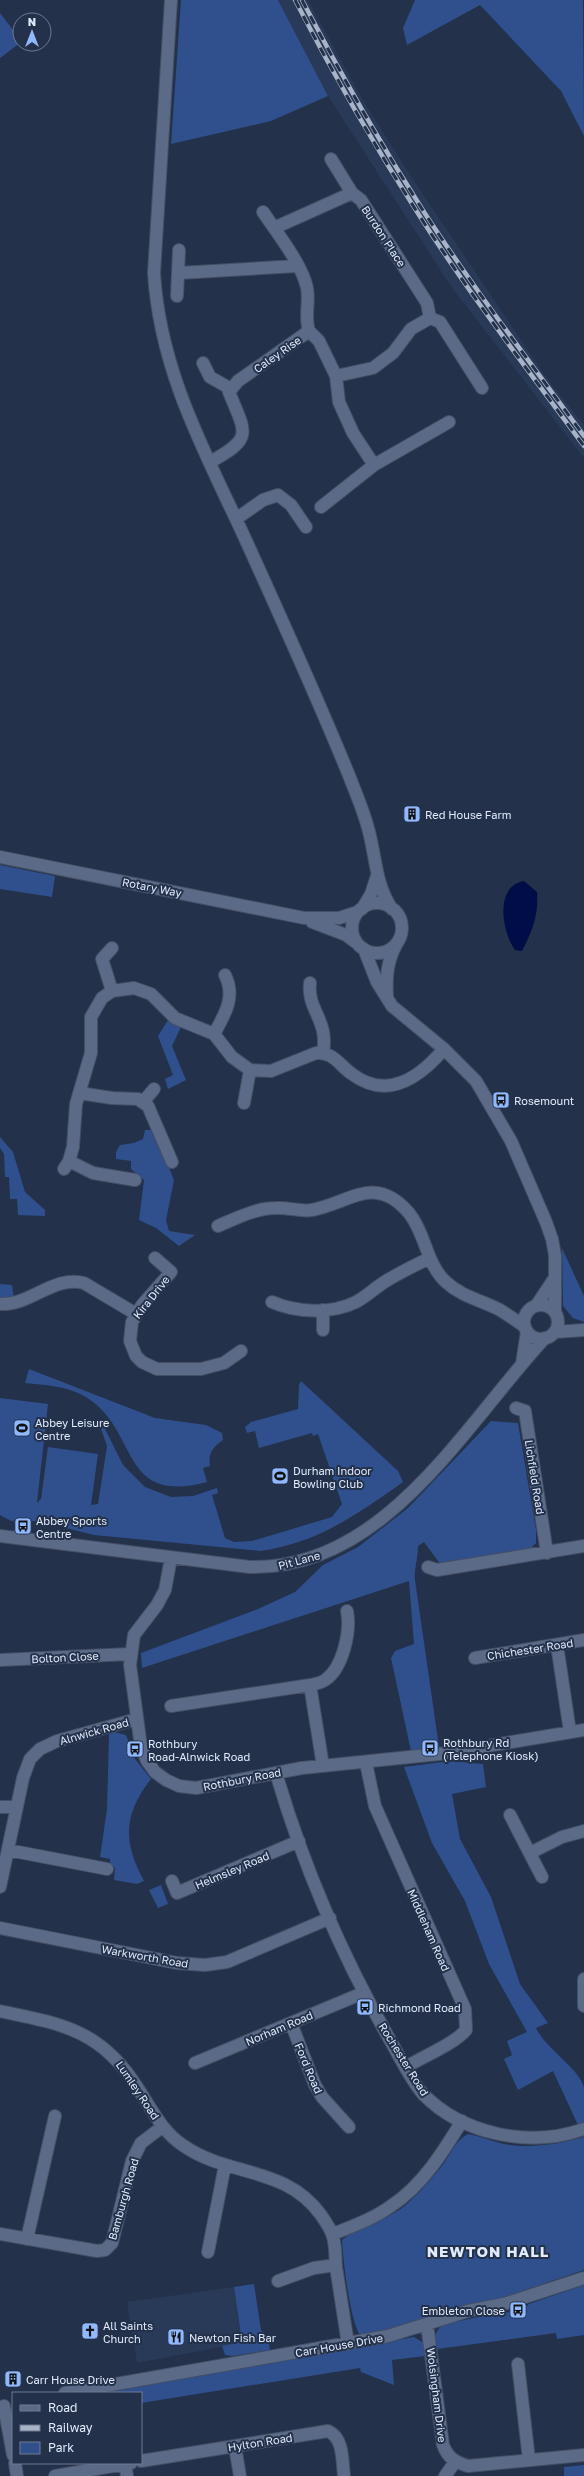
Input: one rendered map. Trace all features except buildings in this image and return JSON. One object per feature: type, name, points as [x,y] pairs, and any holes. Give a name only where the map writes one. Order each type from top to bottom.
[{"type":"street","points":[[171,0],[155,238],[156,306],[164,344],[175,381],[328,725],[356,792],[371,839],[377,876],[383,893],[401,923],[402,932],[390,957],[387,970],[387,998]]},
{"type":"street","name":"Burdon Place","points":[[332,159],[352,193],[361,200],[427,303],[430,318]]},
{"type":"street","points":[[274,228],[352,193]]},
{"type":"street","name":"Caley Rise","points":[[231,389],[238,381],[309,331],[306,321],[307,288],[290,251],[263,212]]},
{"type":"street","points":[[176,296],[180,250]]},
{"type":"street","points":[[179,273],[297,266]]},
{"type":"street","points":[[336,376],[373,368],[392,353],[411,329],[430,318],[440,322],[482,388]]},
{"type":"street","points":[[309,331],[319,341],[336,376],[339,402],[353,432],[374,465]]},
{"type":"street","points":[[203,363],[210,377],[231,389],[229,392],[244,428],[242,438],[232,450],[210,462]]},
{"type":"street","points":[[321,507],[374,465],[449,422]]},
{"type":"street","points":[[236,519],[263,500],[278,495],[291,505],[306,527]]},
{"type":"street","name":"Rotary Way","points":[[0,856],[304,918],[340,918],[360,910]]},
{"type":"street","points":[[377,876],[371,894],[360,910],[352,928],[387,998],[399,1014],[444,1049],[476,1082],[511,1141],[546,1222],[555,1255],[554,1279],[556,1316],[550,1335]]},
{"type":"street","points":[[360,910],[377,903],[392,909]]},
{"type":"street","name":"Rotary Way","points":[[304,918],[346,936],[361,947]]},
{"type":"street","points":[[361,947],[372,953],[381,953],[396,944]]},
{"type":"street","points":[[112,948],[98,957],[112,991]]},
{"type":"street","points":[[214,1034],[226,1012],[235,988],[225,974]]},
{"type":"street","points":[[310,983],[310,999],[324,1030],[323,1053]]},
{"type":"street","points":[[135,1180],[93,1173],[67,1165],[79,1093],[91,1053],[91,1017],[102,998],[112,991],[124,988],[143,990],[161,1002],[175,1018],[214,1034],[232,1057],[250,1070],[271,1071],[316,1053],[323,1053],[336,1058],[351,1074],[361,1080],[372,1084],[400,1084],[420,1075],[444,1049]]},
{"type":"street","points":[[297,995],[310,999]]},
{"type":"street","points":[[244,1103],[250,1070]]},
{"type":"street","points":[[143,1102],[154,1089]]},
{"type":"street","points":[[79,1093],[112,1098],[131,1098],[143,1102],[148,1106],[172,1162]]},
{"type":"street","points":[[218,1226],[262,1210],[276,1208],[314,1210],[359,1194],[379,1194],[400,1203],[410,1215],[437,1272],[455,1290],[470,1298],[499,1309],[526,1329],[532,1336],[582,1330]]},
{"type":"street","name":"Kira Drive","points":[[155,1258],[171,1272],[136,1314],[129,1332],[131,1349],[142,1362],[149,1367],[201,1369],[224,1363],[238,1356]]},
{"type":"street","points":[[272,1302],[294,1308],[323,1310],[341,1308],[355,1302],[399,1273],[430,1258]]},
{"type":"street","points":[[522,1365],[526,1315],[554,1279]]},
{"type":"street","points":[[0,1304],[16,1303],[51,1287],[75,1281],[84,1283],[136,1314]]},
{"type":"street","points":[[499,1309],[532,1308],[546,1305],[556,1316],[582,1330]]},
{"type":"street","points":[[323,1310],[323,1330]]},
{"type":"street","name":"Pit Lane","points":[[0,1536],[171,1558],[271,1567],[314,1558],[341,1545],[384,1517],[406,1498],[550,1335]]},
{"type":"street","name":"Lichfield Road","points":[[516,1408],[525,1411],[547,1553]]},
{"type":"street","points":[[428,1567],[436,1570],[584,1546]]},
{"type":"street","name":"Rothbury Road","points":[[171,1558],[165,1590],[157,1606],[138,1628],[131,1642],[130,1654],[141,1747],[147,1762],[155,1772],[179,1786],[196,1788],[276,1773],[323,1766],[366,1763],[439,1754],[584,1730]]},
{"type":"street","points":[[171,1706],[310,1685],[324,1681],[334,1672],[349,1634],[350,1624],[347,1611]]},
{"type":"street","name":"Chichester Road","points":[[475,1658],[584,1640]]},
{"type":"street","points":[[557,1645],[570,1732]]},
{"type":"street","name":"Bolton Close","points":[[0,1660],[130,1654]]},
{"type":"street","points":[[310,1685],[323,1766]]},
{"type":"street","name":"Alnwick Road","points":[[0,1887],[16,1807],[23,1778],[30,1759],[40,1749],[57,1741],[137,1719]]},
{"type":"street","name":"Middleham Road","points":[[366,1763],[375,1806],[465,2009],[466,2030],[458,2039],[432,2051],[406,2067]]},
{"type":"street","points":[[276,1773],[299,1841],[330,1918]]},
{"type":"street","points":[[0,1807],[16,1807]]},
{"type":"street","points":[[510,1815],[542,1877]]},
{"type":"street","points":[[530,1853],[562,1837],[584,1831]]},
{"type":"street","name":"Helmsley Road","points":[[172,1881],[177,1893],[299,1841]]},
{"type":"street","points":[[8,1850],[107,1869]]},
{"type":"street","name":"Rochester Road","points":[[330,1918],[363,1993],[406,2067],[423,2093],[444,2112],[462,2121]]},
{"type":"street","name":"Warkworth Road","points":[[0,1928],[177,1963],[205,1965],[226,1962],[330,1918]]},
{"type":"street","points":[[584,1979],[584,2006]]},
{"type":"street","name":"Norham Road","points":[[195,2063],[363,1993]]},
{"type":"street","name":"Lumley Road","points":[[0,2011],[74,2030],[101,2044],[116,2058],[131,2078],[162,2127],[183,2146],[225,2165],[262,2174],[287,2184],[308,2199],[322,2216],[333,2234],[336,2265],[348,2344]]},
{"type":"street","name":"Ford Road","points":[[291,2023],[315,2085],[322,2097],[349,2127]]},
{"type":"street","points":[[27,2239],[55,2116]]},
{"type":"street","points":[[333,2234],[371,2219],[392,2206],[411,2190],[442,2152],[462,2121],[489,2132],[525,2137],[546,2137],[584,2129]]},
{"type":"street","name":"Bamburgh Road","points":[[0,2234],[97,2251],[105,2250],[112,2243],[132,2161],[141,2143],[162,2127]]},
{"type":"street","points":[[208,2252],[225,2165]]},
{"type":"street","points":[[278,2281],[314,2268],[336,2265]]},
{"type":"street","name":"Carr House Drive","points":[[71,2392],[388,2336],[468,2311],[510,2302],[584,2278]]},
{"type":"street","name":"Wolsingham Drive","points":[[427,2324],[442,2445],[446,2454],[455,2462]]},
{"type":"street","points":[[518,2364],[530,2460]]},
{"type":"street","points":[[6,2405],[12,2448]]},
{"type":"street","name":"Hylton Road","points":[[142,2462],[328,2431],[335,2434],[339,2440],[344,2476]]},
{"type":"street","points":[[235,2447],[240,2476]]},
{"type":"street","points":[[446,2476],[455,2462],[468,2466],[584,2455]]},
{"type":"street","points":[[15,2464],[17,2476]]},
{"type":"street","points":[[54,2476],[128,2468]]},
{"type":"shaded area","points":[[278,0],[308,0],[364,102],[414,181],[548,380],[584,425],[584,458],[452,288],[328,96]]},
{"type":"shaded area","points":[[524,881],[537,892],[537,908],[534,923],[522,951],[515,950],[510,942],[504,922],[503,911],[508,891],[514,885]]},
{"type":"shaded area","points":[[234,2287],[242,2343],[137,2363],[127,2302]]},
{"type":"green space","points":[[181,0],[278,0],[328,96],[271,121],[171,144]]},
{"type":"green space","points":[[415,0],[583,0],[584,136],[561,91],[480,5],[407,45],[403,28]]},
{"type":"green space","points":[[0,13],[12,29],[12,49],[0,58]]},
{"type":"green space","points":[[0,865],[55,876],[52,897],[0,889]]},
{"type":"green space","points":[[168,1020],[181,1027],[172,1046],[186,1080],[168,1089],[165,1079],[173,1075],[158,1036]]},
{"type":"green space","points":[[145,1130],[153,1130],[174,1180],[166,1220],[169,1231],[195,1235],[179,1246],[156,1228],[139,1220],[144,1180],[131,1169],[131,1161],[116,1159],[116,1152],[120,1145],[134,1143],[143,1139]]},
{"type":"green space","points":[[0,1137],[13,1152],[25,1192],[45,1210],[45,1216],[18,1215],[17,1199],[10,1199],[9,1177],[5,1177],[4,1154],[0,1148]]},
{"type":"green space","points":[[562,1248],[584,1296],[584,1322],[573,1318],[563,1306]]},
{"type":"green space","points":[[0,1284],[12,1285],[14,1299],[0,1299]]},
{"type":"green space","points":[[29,1369],[155,1418],[206,1425],[222,1433],[223,1440],[216,1445],[212,1451],[210,1466],[203,1468],[207,1482],[178,1486],[158,1483],[143,1474],[133,1460],[114,1426],[102,1410],[84,1396],[70,1390],[56,1386],[25,1383]]},
{"type":"green space","points":[[301,1381],[398,1471],[403,1482],[369,1506],[336,1526],[300,1541],[281,1547],[260,1551],[94,1535],[42,1522],[19,1520],[11,1521],[0,1515],[0,1398],[48,1404],[37,1503],[41,1499],[48,1447],[98,1454],[91,1505],[98,1504],[107,1446],[101,1429],[103,1425],[123,1465],[145,1487],[171,1497],[193,1496],[217,1488],[218,1493],[212,1495],[225,1538],[234,1542],[252,1541],[332,1517],[342,1504],[318,1434],[313,1436],[312,1433],[259,1448],[255,1431],[247,1433],[245,1427],[251,1422],[298,1409],[299,1385]]},
{"type":"green space","points":[[491,1421],[518,1423],[536,1530],[536,1543],[530,1549],[441,1565],[424,1542],[418,1546],[415,1580],[439,1747],[411,1751],[391,1658],[395,1651],[414,1644],[409,1581],[142,1668],[141,1653],[258,1609],[295,1592],[323,1565],[358,1547],[408,1508]]},
{"type":"green space","points":[[114,1732],[126,1735],[135,1759],[151,1779],[135,1805],[129,1829],[132,1854],[144,1881],[137,1884],[114,1880],[115,1868],[110,1864],[110,1859],[100,1857],[107,1809],[109,1734]]},
{"type":"green space","points":[[450,1761],[483,1764],[486,1787],[452,1794],[460,1839],[491,1897],[520,1984],[548,2023],[536,2028],[541,2036],[570,2066],[581,2081],[584,2088],[584,2123],[578,2125],[553,2071],[518,2090],[504,2059],[512,2055],[507,2041],[527,2032],[489,1964],[465,1901],[432,1843],[404,1767]]},
{"type":"green space","points":[[161,1885],[168,1904],[158,1908],[149,1890]]},
{"type":"green space","points":[[468,2134],[504,2144],[524,2146],[555,2144],[584,2137],[584,2270],[502,2298],[462,2307],[383,2331],[360,2335],[356,2327],[350,2304],[345,2275],[342,2240],[358,2230],[392,2214],[408,2203],[441,2167],[460,2140]]},
{"type":"green space","points":[[254,2284],[261,2330],[268,2336],[270,2350],[233,2356],[225,2355],[222,2346],[242,2342],[234,2287]]},
{"type":"green space","points":[[584,2285],[584,2335],[557,2339],[556,2333],[437,2349],[435,2335],[441,2325],[487,2315],[523,2310],[529,2304]]},
{"type":"green space","points":[[414,2337],[424,2343],[425,2356],[392,2360],[394,2385],[361,2372],[360,2368],[142,2403],[142,2392],[105,2392]]},
{"type":"green space","points":[[584,2465],[584,2476],[564,2476],[564,2467]]},
{"type":"railway","points":[[295,0],[354,109],[438,245],[584,446]]},
{"type":"railway","points":[[302,0],[361,108],[424,212],[482,297],[584,436]]},
{"type":"place","name":"Red House Farm","points":[[412,814]]},
{"type":"place","name":"Rosemount","points":[[501,1100]]},
{"type":"place","name":"Abbey Leisure Centre","points":[[22,1428]]},
{"type":"place","name":"Durham Indoor Bowling Club","points":[[280,1476]]},
{"type":"place","name":"Abbey Sports Centre","points":[[23,1526]]},
{"type":"place","name":"Rothbury Rd (Telephone Kiosk)","points":[[430,1748]]},
{"type":"place","name":"Rothbury Road-Alnwick Road","points":[[135,1749]]},
{"type":"place","name":"Richmond Road","points":[[365,2007]]},
{"type":"place","name":"Embleton Close","points":[[518,2310]]},
{"type":"place","name":"All Saints Church","points":[[90,2331]]},
{"type":"place","name":"Newton Fish Bar","points":[[176,2337]]},
{"type":"place","name":"Carr House Drive","points":[[13,2379]]},
{"type":"district","name":"NEWTON HALL","points":[[488,2251]]}]
